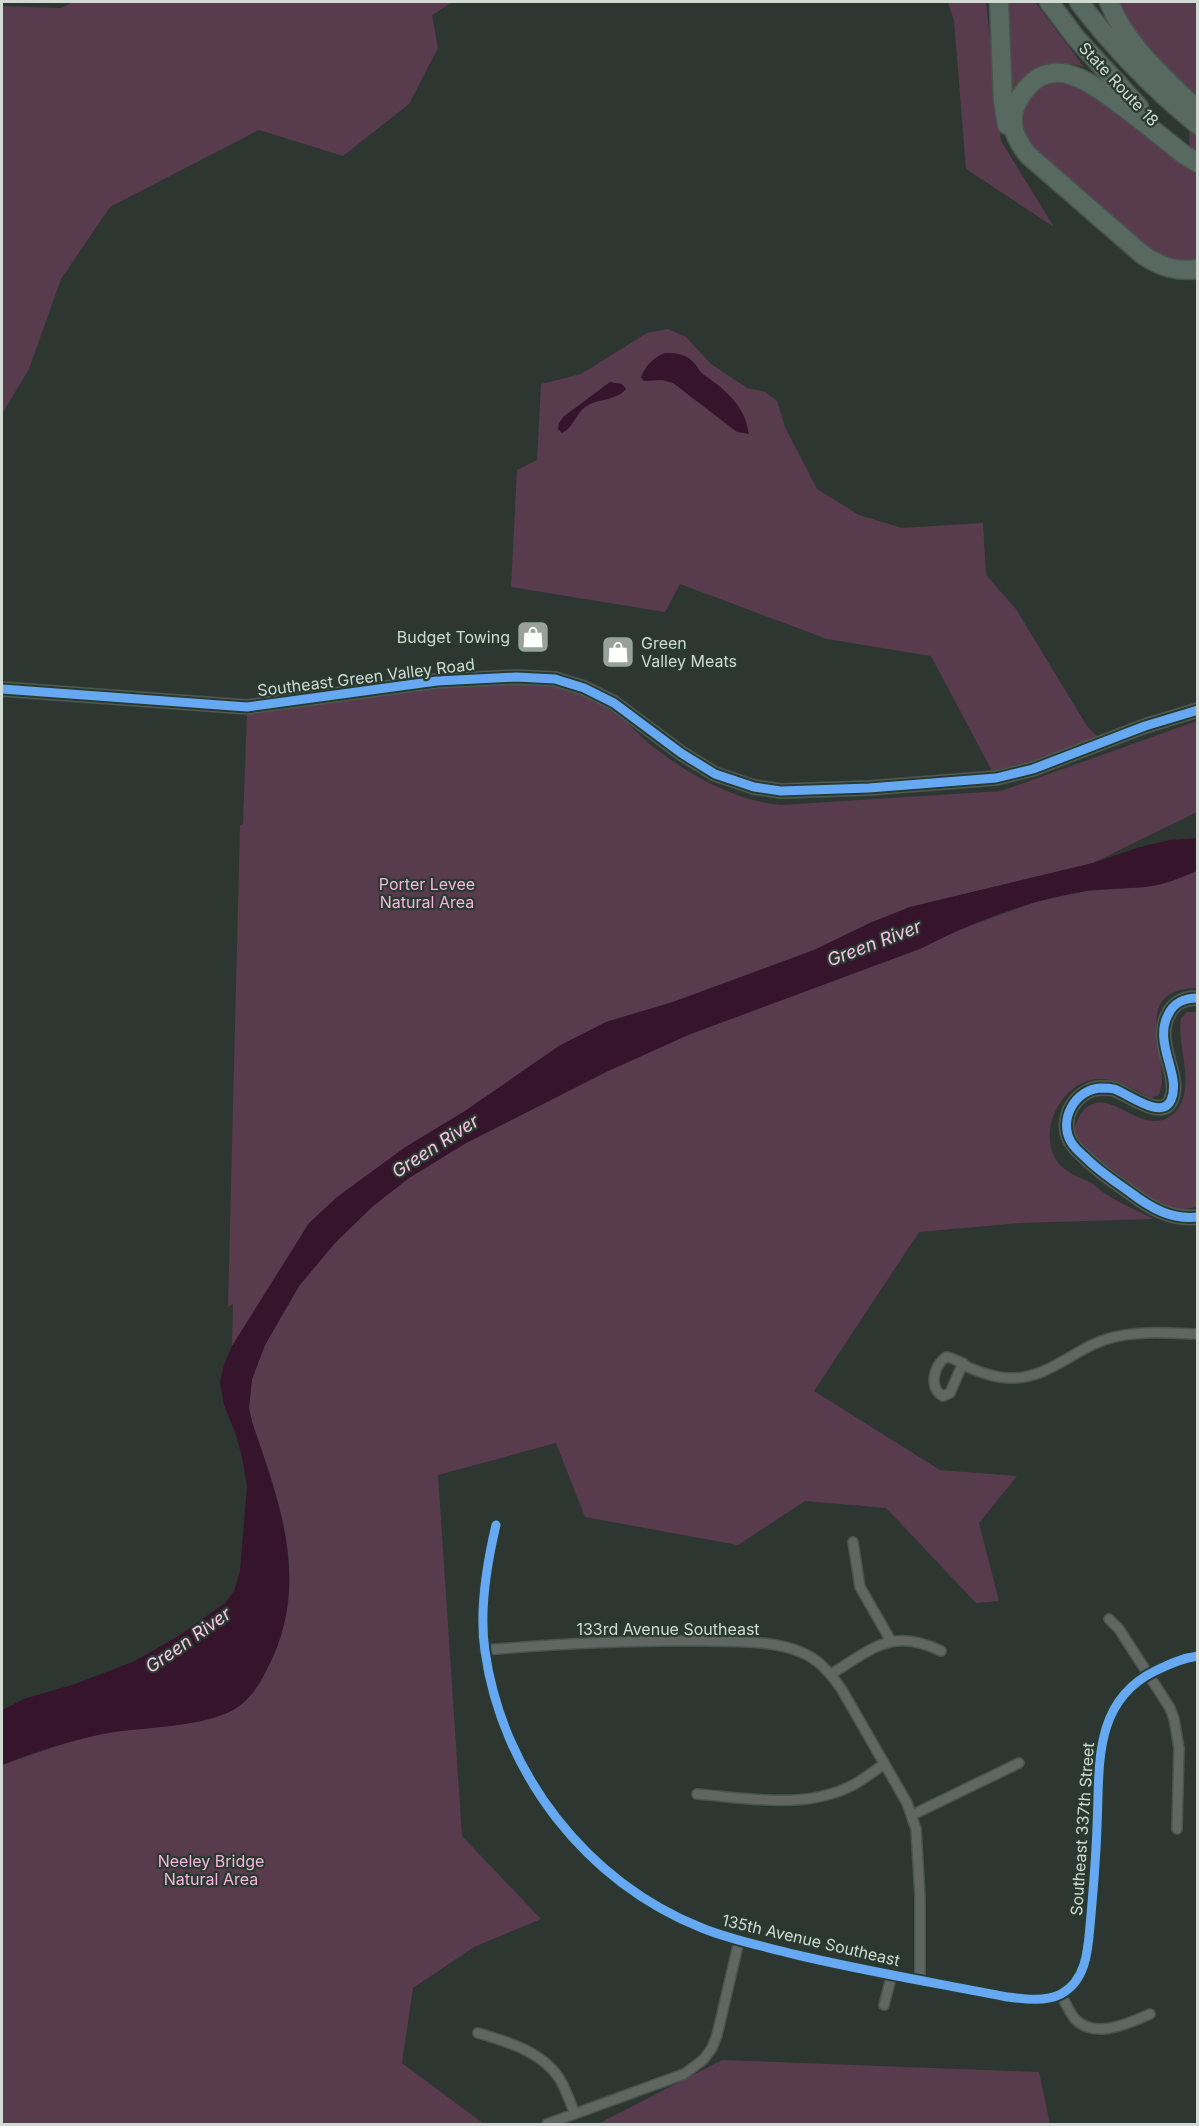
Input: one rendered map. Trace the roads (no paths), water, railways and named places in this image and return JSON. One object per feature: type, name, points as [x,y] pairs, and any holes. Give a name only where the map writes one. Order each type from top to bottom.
[{"type":"highway","points":[[999,2],[1005,112],[1009,134],[1016,149],[1034,170],[1144,268],[1166,279],[1197,281]]},
{"type":"highway","name":"State Route 18","points":[[1049,2],[1098,64],[1190,156]]},
{"type":"highway","name":"State Route 18","points":[[1079,2],[1124,56],[1194,115]]},
{"type":"highway","points":[[1109,2],[1119,22],[1142,53],[1194,115]]},
{"type":"highway","points":[[1190,156],[1107,94],[1073,74],[1050,73],[1034,81],[1023,93],[1013,114],[1014,134],[1028,155],[1143,255],[1161,266],[1197,269]]},
{"type":"street","name":"Southeast Green Valley Road","points":[[2,689],[247,707],[437,681],[516,677],[555,680],[584,688],[614,704],[681,753],[715,774],[754,787],[781,791],[869,788],[996,778],[1033,769],[1145,726],[1197,710]]},
{"type":"street","points":[[1197,998],[1188,998],[1178,1002],[1166,1019],[1163,1030],[1164,1045],[1173,1086],[1171,1101],[1167,1105],[1154,1108],[1115,1089],[1094,1089],[1084,1092],[1076,1100],[1067,1122],[1071,1142],[1095,1167],[1150,1207],[1164,1214],[1197,1217]]},
{"type":"street","points":[[963,1363],[972,1369],[993,1375],[1010,1378],[1029,1377],[1047,1371],[1095,1343],[1120,1336],[1149,1332],[1197,1334]]},
{"type":"street","name":"135th Avenue Southeast","points":[[496,1525],[489,1555],[484,1595],[484,1650],[502,1718],[522,1764],[544,1801],[578,1845],[613,1876],[660,1908],[702,1929],[739,1941],[830,1963],[1022,1999],[1061,1994]]},
{"type":"street","points":[[853,1542],[860,1587],[891,1641]]},
{"type":"street","points":[[1109,1619],[1119,1629],[1170,1708],[1179,1748],[1177,1829]]},
{"type":"street","name":"133rd Avenue Southeast","points":[[484,1650],[637,1640],[764,1643],[787,1647],[805,1653],[818,1661],[831,1674],[912,1815],[918,1853],[920,1980]]},
{"type":"street","points":[[831,1674],[874,1647],[891,1641],[914,1642],[941,1651]]},
{"type":"street","name":"Southeast 337th Street","points":[[1061,1994],[1082,1971],[1088,1952],[1101,1748],[1112,1710],[1124,1693],[1148,1674],[1175,1661],[1197,1656]]},
{"type":"street","points":[[912,1815],[1019,1762]]},
{"type":"street","points":[[697,1794],[768,1800],[816,1797],[855,1785],[884,1764]]},
{"type":"street","points":[[548,2124],[669,2081],[692,2070],[703,2060],[717,2036],[739,1941]]},
{"type":"street","points":[[884,2005],[892,1974]]},
{"type":"street","points":[[1061,1994],[1076,2019],[1090,2027],[1114,2027],[1150,2014]]},
{"type":"street","points":[[478,2033],[511,2043],[539,2059],[561,2082],[575,2114]]},
{"type":"water","points":[[665,353],[689,358],[703,374],[727,393],[739,407],[749,434],[737,432],[673,383],[662,380],[644,381],[641,377],[647,366]]},
{"type":"water","points":[[610,382],[622,384],[626,389],[617,396],[585,407],[569,428],[562,433],[558,429],[563,417]]},
{"type":"water","name":"Green River","points":[[1197,838],[1197,871],[1152,886],[1086,891],[1023,906],[961,929],[922,948],[688,1035],[606,1072],[466,1143],[409,1178],[373,1206],[335,1243],[299,1286],[265,1345],[252,1379],[249,1408],[281,1515],[287,1546],[289,1577],[287,1608],[280,1639],[255,1690],[240,1706],[214,1718],[86,1738],[2,1765],[2,1710],[24,1699],[75,1684],[135,1661],[180,1635],[225,1603],[234,1591],[240,1571],[247,1486],[236,1435],[224,1405],[220,1382],[224,1365],[232,1346],[309,1223],[337,1197],[404,1148],[465,1111],[559,1046],[606,1022],[673,1002],[814,950],[910,907],[1093,863],[1140,847],[1170,840]]},
{"type":"place","name":"Budget Towing","points":[[533,637]]},
{"type":"place","name":"Green Valley Meats","points":[[618,652]]},
{"type":"park label","name":"Porter Levee Natural Area","points":[[427,893]]},
{"type":"park label","name":"Neeley Bridge Natural Area","points":[[211,1870]]}]
